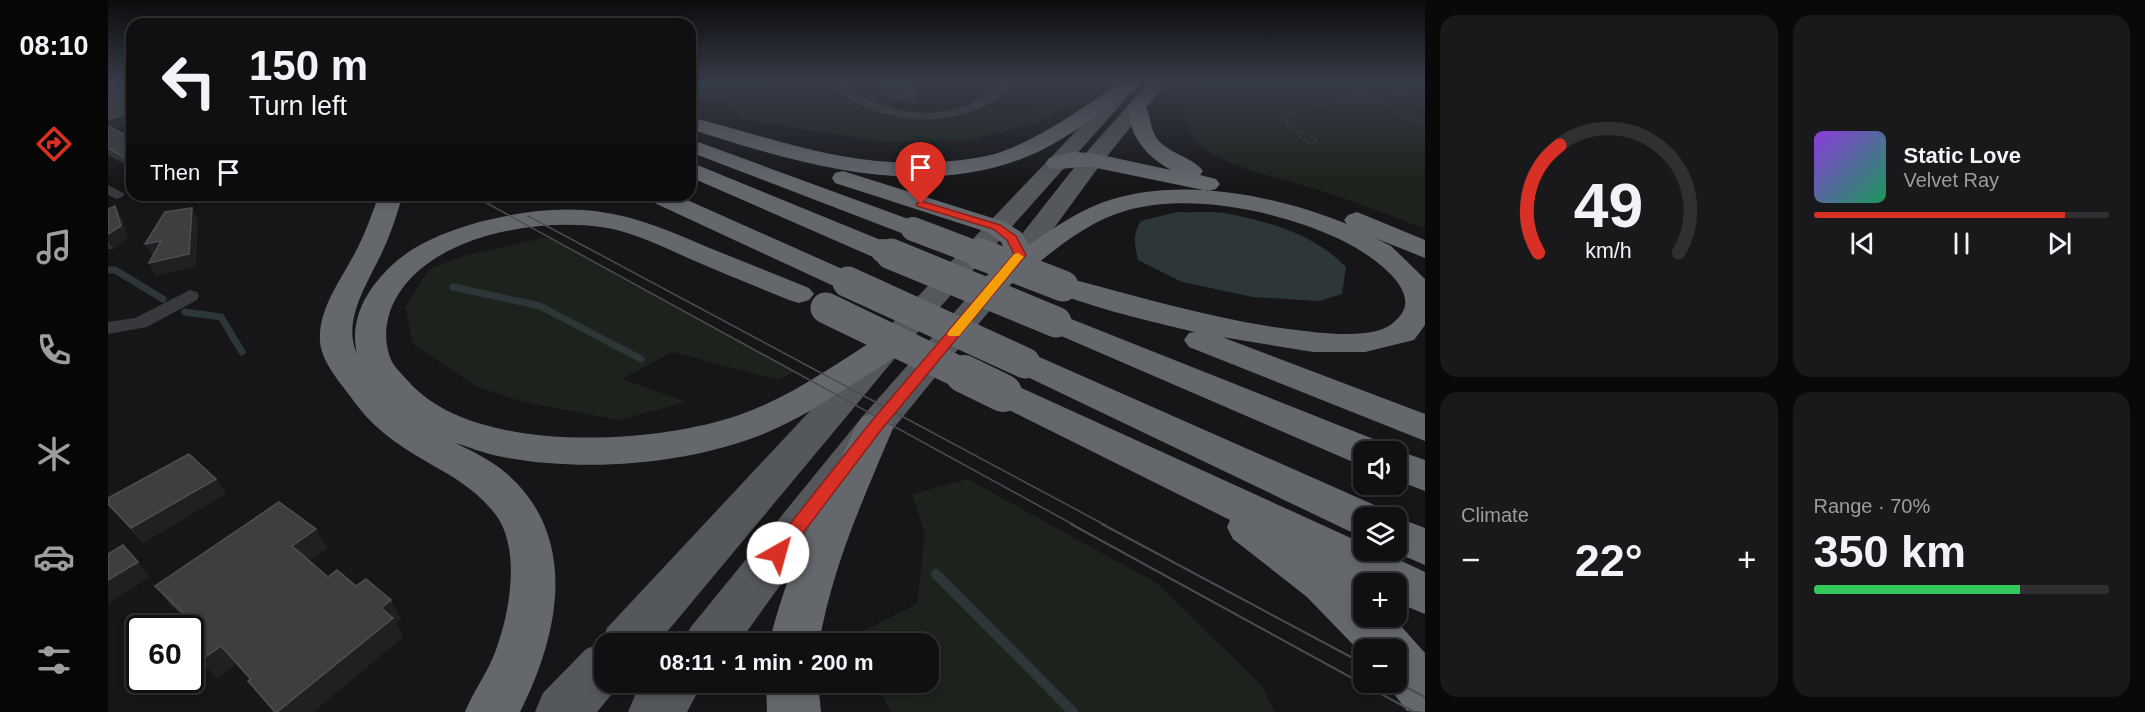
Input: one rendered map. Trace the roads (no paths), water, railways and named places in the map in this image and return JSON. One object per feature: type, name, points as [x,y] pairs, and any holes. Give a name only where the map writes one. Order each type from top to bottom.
[{"type":"highway","points":[[696,125],[796,155],[838,164],[901,169],[945,168],[992,161],[1028,149],[1080,116]]},
{"type":"highway","points":[[1137,116],[1146,141],[1168,160],[1209,177],[1285,201]]},
{"type":"highway","points":[[696,131],[996,227],[1012,238],[1010,266]]},
{"type":"highway","points":[[696,147],[1063,286],[1425,428]]},
{"type":"highway","points":[[1057,163],[1073,159],[1092,160],[1285,201],[1362,221],[1425,250]]},
{"type":"highway","points":[[696,172],[1353,446]]},
{"type":"highway","points":[[1010,266],[1107,209],[1148,199],[1201,198],[1273,208],[1310,218],[1342,231],[1380,251],[1400,267],[1415,285],[1422,300],[1421,312],[1411,326],[1397,334],[1371,342],[1334,344],[1247,334],[1063,286]]},
{"type":"highway","points":[[388,201],[371,246],[343,306],[336,340],[348,369],[384,415],[419,440],[488,481],[509,501],[519,519],[533,567],[534,592],[527,634],[506,688],[492,712]]},
{"type":"highway","points":[[613,201],[813,301]]},
{"type":"highway","points":[[669,201],[848,282],[1014,378],[1101,440],[1248,527],[1303,565],[1340,596],[1381,639]]},
{"type":"highway","points":[[890,344],[800,400],[745,426],[672,445],[602,452],[569,452],[523,447],[483,438],[433,418],[399,394],[378,368],[370,339],[370,326],[380,297],[388,284],[415,260],[468,234],[510,222],[546,218],[580,217],[619,222],[1353,515]]},
{"type":"highway","points":[[796,633],[802,603],[828,532],[875,426]]},
{"type":"highway","points":[[1101,440],[1425,594]]},
{"type":"highway","points":[[1407,469],[1425,476]]},
{"type":"highway","points":[[1407,539],[1425,547]]},
{"type":"highway","points":[[1407,671],[1425,693]]},
{"type":"highway","points":[[793,693],[794,712]]},
{"type":"main road","points":[[635,633],[890,344],[996,227],[1101,116]]},
{"type":"main road","points":[[716,633],[875,426],[1010,266],[1092,160],[1130,116]]},
{"type":"main road","points":[[653,633],[687,576]]},
{"type":"main road","points":[[562,712],[594,677]]},
{"type":"main road","points":[[592,712],[608,693]]},
{"type":"main road","points":[[655,712],[670,693]]},
{"type":"street","points":[[108,328],[140,323],[190,296]]},
{"type":"waterway","points":[[108,270],[115,270],[163,299]]},
{"type":"waterway","points":[[453,287],[540,306],[641,359]]},
{"type":"waterway","points":[[185,312],[221,317],[242,352]]},
{"type":"waterway","points":[[936,574],[1073,712]]},
{"type":"tram line","points":[[483,201],[1074,525]]},
{"type":"tram line","points":[[528,216],[1105,525]]},
{"type":"tram line","points":[[1071,524],[1414,712]]},
{"type":"tram line","points":[[1102,524],[1353,658]]},
{"type":"tram line","points":[[1407,688],[1425,697]]}]
